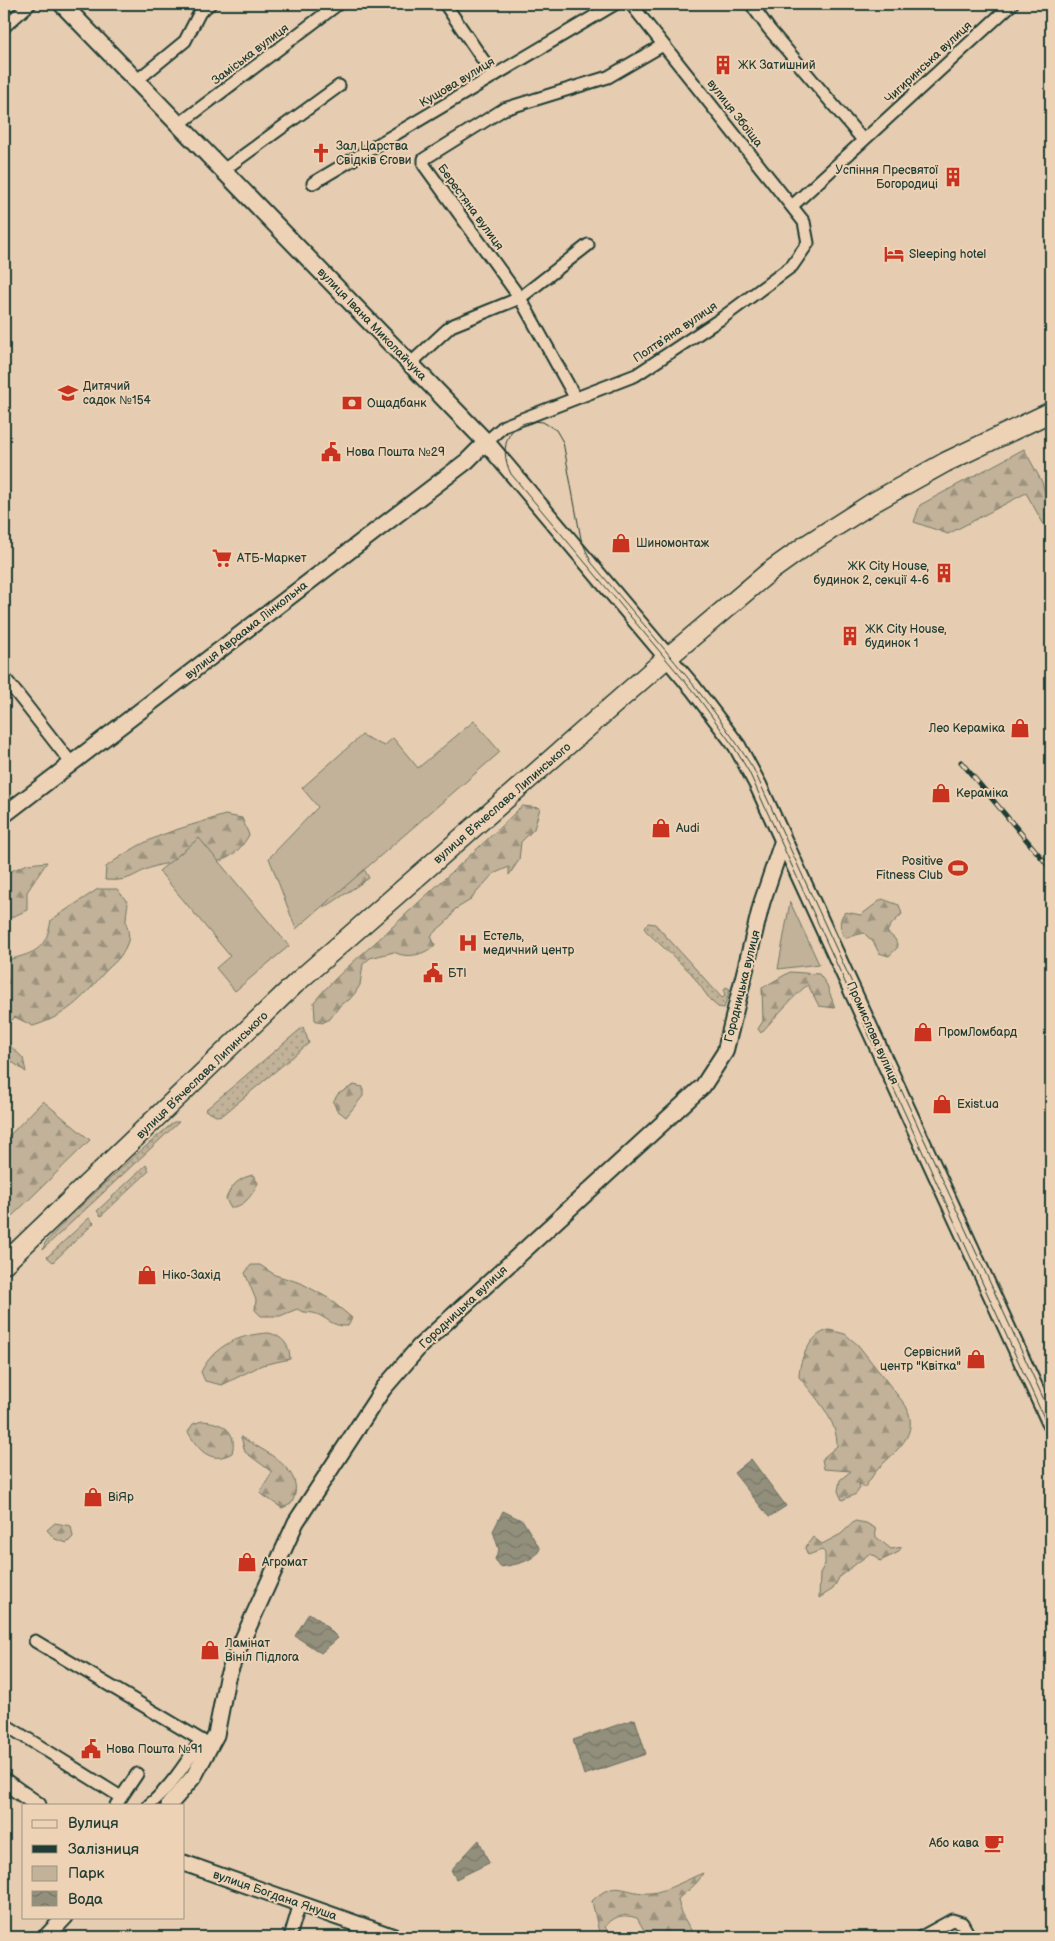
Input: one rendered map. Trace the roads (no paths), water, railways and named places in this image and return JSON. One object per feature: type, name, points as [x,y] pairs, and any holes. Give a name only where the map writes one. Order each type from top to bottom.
[{"type":"main road","name":"вулиця Івана Миколайчука","points":[[62,4],[486,442],[668,657]]},
{"type":"main road","name":"вулиця Вʼячеслава Липинського","points":[[4,1264],[296,984],[668,657],[769,572],[808,544],[874,502],[946,462],[1051,412]]},
{"type":"main road","name":"Промислова вулиця","points":[[668,657],[737,746],[758,784],[1051,1424]]},
{"type":"street","points":[[4,27],[30,4]]},
{"type":"street","points":[[136,82],[185,41],[200,12],[210,4]]},
{"type":"street","name":"Заміська вулиця","points":[[178,125],[338,4]]},
{"type":"street","points":[[445,4],[494,76]]},
{"type":"street","name":"Кущова вулиця","points":[[313,183],[614,4]]},
{"type":"street","name":"вулиця Збоїща","points":[[631,4],[804,222],[808,243]]},
{"type":"street","points":[[751,4],[768,29],[863,140]]},
{"type":"street","name":"Чигиринська вулиця","points":[[792,206],[1012,4]]},
{"type":"street","name":"Берестяна вулиця","points":[[575,397],[520,298],[424,166],[424,159],[504,109],[608,77],[663,44]]},
{"type":"street","points":[[222,171],[339,86]]},
{"type":"street","name":"Полтвʼяна вулиця","points":[[486,442],[504,426],[636,375],[714,324],[792,266],[808,243]]},
{"type":"street","points":[[410,364],[451,326],[520,298],[588,245]]},
{"type":"street","name":"вулиця Авраама Лінкольна","points":[[4,815],[467,461],[486,442]]},
{"type":"street","points":[[4,677],[72,764]]},
{"type":"street","name":"Городницька вулиця","points":[[170,1804],[194,1776],[206,1743],[216,1735],[227,1678],[296,1522],[383,1389],[420,1346],[703,1086],[724,1052],[762,902],[783,840]]},
{"type":"street","points":[[35,1641],[206,1743],[186,1763],[158,1798],[150,1804]]},
{"type":"street","points":[[4,1724],[119,1801],[137,1774]]},
{"type":"street","points":[[4,1781],[37,1804]]},
{"type":"street","name":"вулиця Богдана Януша","points":[[185,1863],[300,1903],[370,1933],[394,1937]]},
{"type":"street","points":[[290,1937],[300,1903]]},
{"type":"street","points":[[46,1937],[64,1918]]},
{"type":"street","points":[[921,1937],[952,1920],[962,1923],[970,1937]]},
{"type":"water","points":[[751,1459],[786,1506],[769,1517],[734,1473]]},
{"type":"water","points":[[503,1511],[523,1521],[540,1549],[528,1560],[500,1567],[495,1559],[499,1550],[493,1531]]},
{"type":"water","points":[[309,1613],[321,1621],[338,1638],[321,1653],[295,1636]]},
{"type":"water","points":[[635,1719],[646,1754],[584,1775],[573,1740]]},
{"type":"water","points":[[479,1840],[489,1863],[456,1879],[451,1870]]},
{"type":"tram line","points":[[1051,1415],[753,768],[696,688],[591,562],[581,539],[563,442],[556,430],[543,422],[522,424],[514,429],[506,444],[505,453],[511,474],[697,696],[734,747],[749,772],[1051,1433]]},
{"type":"railway","points":[[961,762],[1051,869]]},
{"type":"place","name":"ЖК Затишний","points":[[723,65]]},
{"type":"place","name":"Зал Царства Свідків Єгови","points":[[321,153]]},
{"type":"place","name":"Успіння Пресвятої Богородиці","points":[[953,177]]},
{"type":"place","name":"Sleeping hotel","points":[[894,254]]},
{"type":"place","name":"Дитячий садок №154","points":[[68,393]]},
{"type":"place","name":"Ощадбанк","points":[[352,403]]},
{"type":"place","name":"Нова Пошта №29","points":[[331,452]]},
{"type":"place","name":"Шиномонтаж","points":[[621,543]]},
{"type":"place","name":"АТБ-Маркет","points":[[222,558]]},
{"type":"place","name":"ЖК City House, будинок 2, секції 4-6","points":[[944,573]]},
{"type":"place","name":"ЖК City House, будинок 1","points":[[850,636]]},
{"type":"place","name":"Лео Кераміка","points":[[1020,728]]},
{"type":"place","name":"Кераміка","points":[[941,793]]},
{"type":"place","name":"Audi","points":[[661,828]]},
{"type":"place","name":"Positive Fitness Club","points":[[958,868]]},
{"type":"place","name":"Естель, медичний центр","points":[[468,943]]},
{"type":"place","name":"БТІ","points":[[433,973]]},
{"type":"place","name":"ПромЛомбард","points":[[923,1032]]},
{"type":"place","name":"Exist.ua","points":[[942,1104]]},
{"type":"place","name":"Ніко-Захід","points":[[147,1275]]},
{"type":"place","name":"Сервісний центр \"Квітка\"","points":[[976,1359]]},
{"type":"place","name":"ВіЯр","points":[[93,1497]]},
{"type":"place","name":"Агромат","points":[[247,1562]]},
{"type":"place","name":"Ламінат Вініл Підлога","points":[[210,1650]]},
{"type":"place","name":"Нова Пошта №91","points":[[91,1749]]},
{"type":"place","name":"Або кава","points":[[994,1843]]}]
